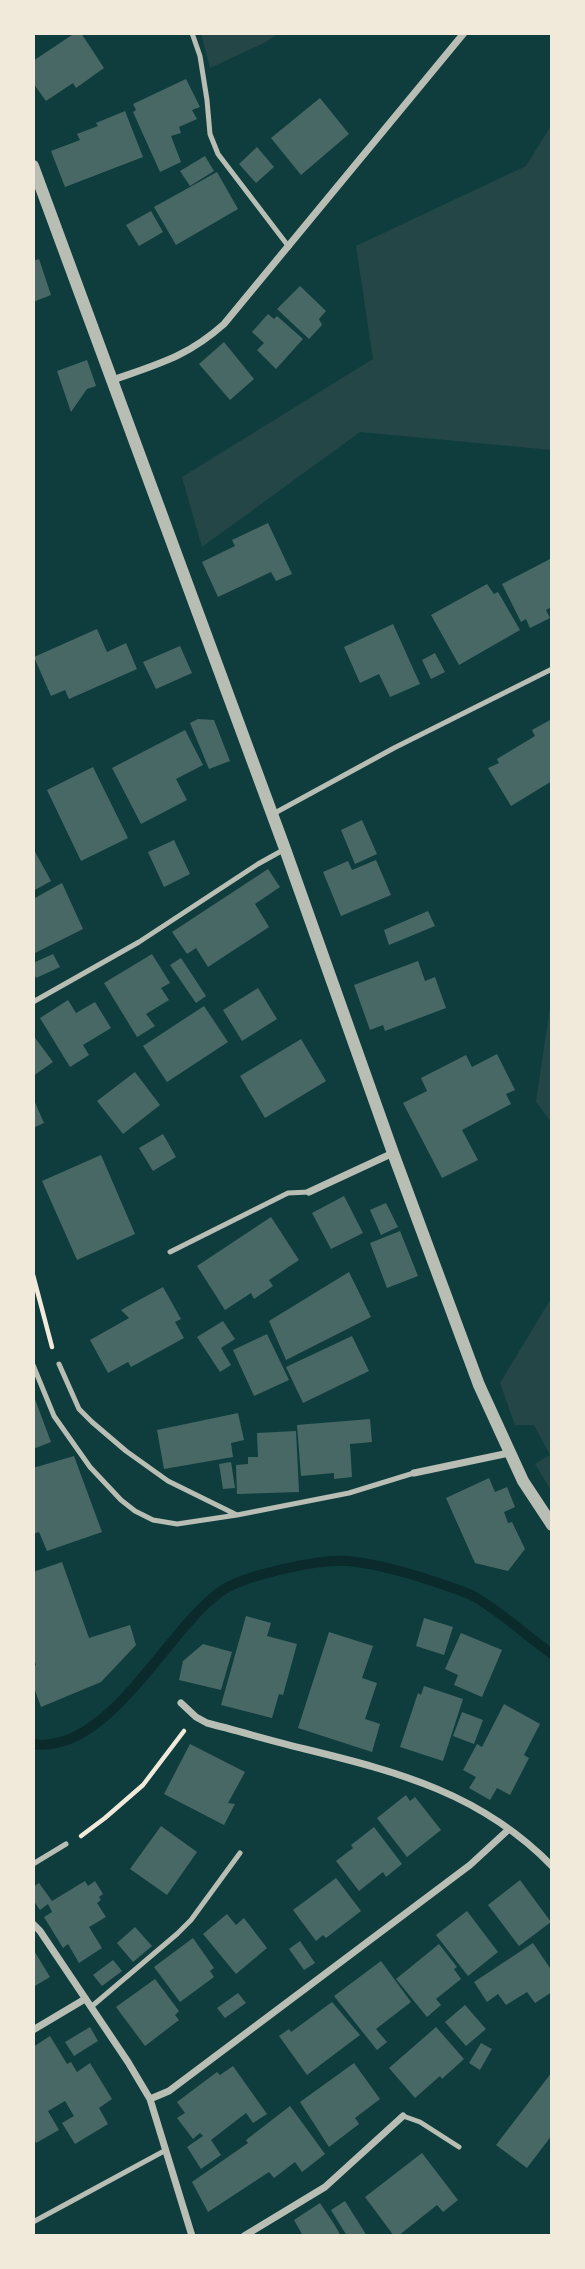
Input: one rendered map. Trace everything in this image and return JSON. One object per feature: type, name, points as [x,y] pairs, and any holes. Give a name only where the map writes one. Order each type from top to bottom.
[{"type":"street","points":[[113,380],[174,358],[208,338],[224,324],[459,35]]},
{"type":"street","points":[[33,166],[273,814],[393,1153],[480,1385],[509,1452],[552,1525]]},
{"type":"street","points":[[309,1192],[393,1153]]},
{"type":"street","points":[[414,1473],[509,1452]]},
{"type":"street","points":[[181,1703],[206,1723],[405,1776],[462,1800],[508,1830],[552,1867]]},
{"type":"street","points":[[150,2099],[170,2091],[470,1865],[508,1830]]},
{"type":"street","points":[[33,1924],[128,2062],[150,2099],[192,2236]]},
{"type":"street","points":[[33,2030],[85,1999]]},
{"type":"street","points":[[244,2236],[325,2187],[403,2116]]},
{"type":"lane","points":[[192,33],[200,56],[208,100],[210,134],[218,154],[289,247]]},
{"type":"lane","points":[[273,814],[394,748],[552,669]]},
{"type":"lane","points":[[33,1002],[139,942],[285,849]]},
{"type":"lane","points":[[170,1252],[288,1193],[309,1192]]},
{"type":"lane","points":[[59,1364],[79,1409],[118,1444],[169,1481],[237,1515]]},
{"type":"lane","points":[[33,1365],[63,1431],[106,1486],[135,1511],[153,1520],[177,1524],[237,1515],[349,1493],[414,1473]]},
{"type":"lane","points":[[33,1864],[66,1844]]},
{"type":"lane","points":[[91,2007],[191,1920],[240,1853]]},
{"type":"lane","points":[[403,2116],[421,2122],[459,2147]]},
{"type":"lane","points":[[33,2222],[166,2150]]},
{"type":"path","points":[[33,1275],[59,1364]]},
{"type":"path","points":[[66,1844],[105,1818],[143,1785],[196,1717]]},
{"type":"shaded area","points":[[201,33],[278,33],[266,42],[210,68]]},
{"type":"shaded area","points":[[552,124],[552,450],[360,432],[202,547],[182,477],[373,359],[356,246],[526,166]]},
{"type":"shaded area","points":[[552,1000],[552,1123],[536,1102]]},
{"type":"shaded area","points":[[552,1297],[552,1492],[535,1464],[550,1455],[534,1425],[515,1425],[500,1383]]},
{"type":"building","points":[[75,33],[81,33],[104,68],[76,88],[73,83],[46,101],[33,83],[33,61]]},
{"type":"building","points":[[186,79],[200,107],[192,110],[197,119],[179,127],[181,133],[171,136],[181,162],[160,172],[133,112],[136,110],[133,104]]},
{"type":"building","points":[[320,98],[349,134],[301,175],[271,138]]},
{"type":"building","points":[[125,111],[143,157],[65,187],[51,151],[80,140],[77,134]]},
{"type":"building","points":[[257,147],[274,167],[256,183],[239,164]]},
{"type":"building","points":[[205,156],[214,171],[190,186],[180,171]]},
{"type":"building","points":[[217,172],[238,209],[176,245],[154,207]]},
{"type":"building","points":[[151,211],[163,232],[139,246],[126,225]]},
{"type":"building","points":[[39,259],[51,295],[33,302],[33,261]]},
{"type":"building","points":[[300,286],[326,311],[319,319],[322,325],[309,339],[277,309]]},
{"type":"building","points":[[268,314],[274,319],[277,316],[303,339],[276,369],[257,350],[264,343],[252,332]]},
{"type":"building","points":[[224,342],[254,379],[230,400],[199,364]]},
{"type":"building","points":[[87,360],[96,386],[87,389],[71,412],[57,371]]},
{"type":"building","points":[[268,523],[292,574],[276,581],[271,572],[218,597],[202,562],[235,546],[232,540]]},
{"type":"building","points":[[552,558],[552,607],[546,610],[550,618],[530,628],[526,619],[521,622],[502,584]]},
{"type":"building","points":[[487,584],[494,594],[498,592],[520,630],[459,665],[431,615]]},
{"type":"building","points":[[393,624],[420,684],[390,697],[379,674],[360,683],[344,647]]},
{"type":"building","points":[[97,629],[107,652],[126,643],[137,669],[69,699],[65,690],[51,696],[34,657]]},
{"type":"building","points":[[180,646],[192,673],[156,689],[143,662]]},
{"type":"building","points":[[435,653],[445,672],[431,679],[422,660]]},
{"type":"building","points":[[198,719],[214,720],[230,761],[209,769],[190,723]]},
{"type":"building","points":[[552,719],[552,781],[511,806],[488,768],[499,763],[497,759],[535,736],[532,730]]},
{"type":"building","points":[[185,730],[203,765],[176,779],[187,800],[141,824],[112,768]]},
{"type":"building","points":[[93,767],[128,838],[81,861],[47,790]]},
{"type":"building","points":[[362,820],[377,854],[355,864],[341,830]]},
{"type":"building","points":[[174,840],[190,874],[164,887],[148,852]]},
{"type":"building","points":[[33,848],[51,881],[33,891]]},
{"type":"building","points":[[376,860],[391,895],[341,916],[323,872],[348,861],[352,870]]},
{"type":"building","points":[[268,869],[280,887],[255,904],[269,927],[208,967],[196,948],[187,954],[172,932]]},
{"type":"building","points":[[62,883],[83,929],[33,954],[33,899]]},
{"type":"building","points":[[428,911],[435,926],[389,945],[384,930]]},
{"type":"building","points":[[53,954],[60,967],[36,978],[33,963]]},
{"type":"building","points":[[152,954],[170,983],[161,988],[169,1000],[146,1014],[155,1026],[137,1037],[104,983]]},
{"type":"building","points":[[181,958],[206,996],[196,1003],[170,965]]},
{"type":"building","points":[[418,961],[425,981],[435,977],[446,1008],[385,1031],[383,1025],[370,1030],[354,985]]},
{"type":"building","points":[[258,988],[277,1019],[242,1041],[223,1010]]},
{"type":"building","points":[[68,1000],[76,1013],[95,1002],[111,1028],[83,1045],[89,1055],[70,1067],[40,1018]]},
{"type":"building","points":[[204,1006],[228,1042],[167,1082],[143,1046]]},
{"type":"building","points":[[33,1035],[53,1062],[33,1076]]},
{"type":"building","points":[[301,1039],[326,1081],[265,1118],[240,1076]]},
{"type":"building","points":[[497,1054],[515,1090],[506,1094],[511,1104],[462,1130],[478,1160],[442,1178],[403,1103],[427,1091],[421,1078],[466,1055],[472,1067]]},
{"type":"building","points":[[135,1072],[160,1105],[123,1134],[97,1101]]},
{"type":"building","points":[[33,1098],[44,1123],[33,1128]]},
{"type":"building","points":[[163,1134],[176,1157],[153,1171],[139,1148]]},
{"type":"building","points":[[101,1155],[135,1234],[77,1260],[42,1181]]},
{"type":"building","points":[[344,1196],[363,1233],[331,1249],[312,1213]]},
{"type":"building","points":[[386,1203],[398,1227],[381,1235],[370,1210]]},
{"type":"building","points":[[271,1217],[299,1260],[269,1280],[273,1286],[254,1299],[251,1293],[225,1310],[197,1266]]},
{"type":"building","points":[[400,1231],[418,1276],[387,1288],[370,1243]]},
{"type":"building","points":[[349,1272],[371,1317],[286,1360],[269,1321]]},
{"type":"building","points":[[163,1287],[181,1319],[175,1322],[184,1338],[131,1367],[128,1362],[108,1373],[90,1340],[129,1318],[121,1310]]},
{"type":"building","points":[[223,1321],[235,1339],[221,1348],[231,1365],[220,1372],[197,1337]]},
{"type":"building","points":[[267,1334],[289,1380],[254,1396],[233,1350]]},
{"type":"building","points":[[352,1336],[369,1371],[303,1403],[286,1367]]},
{"type":"building","points":[[33,1394],[51,1442],[33,1449]]},
{"type":"building","points":[[238,1413],[244,1440],[231,1443],[233,1457],[164,1469],[157,1430]]},
{"type":"building","points":[[370,1419],[372,1442],[350,1444],[352,1477],[334,1479],[334,1473],[301,1476],[297,1425]]},
{"type":"building","points":[[296,1431],[299,1492],[237,1494],[236,1465],[248,1464],[248,1457],[258,1457],[257,1433]]},
{"type":"building","points":[[74,1456],[102,1532],[47,1551],[39,1532],[33,1534],[33,1468]]},
{"type":"building","points":[[231,1462],[235,1488],[223,1489],[219,1464]]},
{"type":"building","points":[[489,1478],[495,1492],[507,1487],[515,1507],[504,1512],[525,1549],[508,1571],[475,1563],[446,1498]]},
{"type":"building","points":[[62,1562],[89,1638],[130,1625],[136,1645],[101,1682],[41,1707],[33,1685],[33,1666],[36,1665],[33,1656],[33,1572]]},
{"type":"building","points":[[246,1616],[271,1623],[267,1636],[297,1644],[283,1695],[279,1694],[272,1718],[221,1705]]},
{"type":"building","points":[[424,1618],[453,1627],[444,1655],[416,1646]]},
{"type":"building","points":[[329,1632],[373,1646],[362,1678],[377,1683],[365,1719],[380,1724],[372,1752],[298,1728]]},
{"type":"building","points":[[461,1633],[502,1650],[482,1697],[454,1685],[458,1675],[445,1669]]},
{"type":"building","points":[[203,1644],[232,1652],[221,1690],[179,1680],[183,1661]]},
{"type":"building","points":[[424,1686],[463,1699],[443,1761],[400,1747],[418,1693],[421,1695]]},
{"type":"building","points":[[504,1704],[540,1724],[524,1755],[529,1758],[510,1795],[497,1788],[490,1800],[469,1788],[476,1777],[463,1770],[477,1744],[482,1747]]},
{"type":"building","points":[[462,1712],[483,1720],[474,1744],[453,1736]]},
{"type":"building","points":[[190,1744],[245,1772],[228,1803],[235,1804],[224,1825],[164,1794]]},
{"type":"building","points":[[406,1795],[410,1801],[415,1797],[441,1830],[407,1857],[377,1818]]},
{"type":"building","points":[[161,1826],[197,1852],[167,1895],[130,1869]]},
{"type":"building","points":[[374,1827],[402,1864],[386,1877],[383,1872],[359,1891],[336,1861]]},
{"type":"building","points":[[336,1878],[361,1911],[326,1938],[323,1935],[316,1941],[293,1910]]},
{"type":"building","points":[[520,1880],[551,1922],[519,1946],[488,1905]]},
{"type":"building","points":[[85,1881],[88,1886],[95,1881],[103,1894],[97,1903],[106,1917],[89,1927],[102,1948],[79,1963],[68,1944],[63,1948],[44,1917],[52,1912],[48,1904],[40,1910],[33,1900],[33,1887],[39,1883],[52,1901]]},
{"type":"building","points":[[467,1911],[498,1952],[468,1976],[436,1935]]},
{"type":"building","points":[[227,1914],[236,1925],[244,1918],[267,1948],[236,1974],[203,1934]]},
{"type":"building","points":[[135,1927],[152,1946],[133,1962],[117,1943]]},
{"type":"building","points":[[193,1938],[214,1968],[210,1971],[214,1977],[180,2002],[154,1967]]},
{"type":"building","points":[[300,1941],[315,1963],[304,1970],[289,1949]]},
{"type":"building","points":[[533,1943],[552,1971],[552,1992],[535,2003],[527,1992],[506,2005],[498,1994],[487,2002],[474,1982]]},
{"type":"building","points":[[439,1944],[457,1967],[454,1969],[461,1979],[436,1999],[441,2005],[427,2017],[396,1979]]},
{"type":"building","points":[[33,1949],[50,1977],[33,1987]]},
{"type":"building","points":[[113,1960],[122,1971],[102,1986],[93,1975]]},
{"type":"building","points":[[381,1961],[411,2002],[376,2029],[387,2042],[377,2050],[334,1996]]},
{"type":"building","points":[[155,1979],[179,2011],[175,2015],[179,2020],[145,2046],[116,2007]]},
{"type":"building","points":[[238,1993],[246,2003],[225,2018],[217,2008]]},
{"type":"building","points":[[332,2002],[360,2035],[307,2075],[279,2036],[289,2029],[291,2032]]},
{"type":"building","points":[[465,2005],[486,2029],[466,2046],[445,2022]]},
{"type":"building","points":[[90,2027],[98,2041],[74,2056],[65,2042]]},
{"type":"building","points":[[436,2027],[464,2059],[415,2098],[389,2068]]},
{"type":"building","points":[[50,2036],[67,2064],[71,2062],[77,2072],[90,2063],[112,2099],[99,2108],[108,2124],[75,2144],[62,2123],[74,2116],[65,2101],[48,2111],[59,2130],[36,2143],[33,2138],[33,2047]]},
{"type":"building","points":[[481,2043],[492,2049],[480,2070],[469,2063]]},
{"type":"building","points":[[354,2063],[380,2099],[355,2118],[359,2124],[329,2147],[300,2102]]},
{"type":"building","points":[[233,2066],[267,2114],[253,2123],[246,2113],[211,2140],[221,2155],[201,2169],[187,2147],[203,2136],[200,2133],[193,2139],[177,2118],[185,2113],[177,2102],[217,2072],[220,2075]]},
{"type":"building","points":[[552,2072],[552,2135],[527,2168],[496,2145]]},
{"type":"building","points":[[290,2106],[325,2154],[302,2172],[295,2162],[274,2178],[269,2172],[208,2212],[192,2182],[248,2143],[246,2140]]},
{"type":"building","points":[[422,2153],[458,2200],[443,2212],[437,2205],[398,2236],[394,2236],[365,2197]]},
{"type":"building","points":[[345,2201],[367,2236],[347,2236],[331,2210]]},
{"type":"building","points":[[320,2203],[341,2236],[303,2236],[294,2220]]},
{"type":"waterway","points":[[33,1744],[60,1742],[86,1730],[111,1711],[200,1610],[220,1592],[263,1574],[301,1565],[348,1561],[400,1571],[450,1587],[485,1603],[552,1654]]}]
